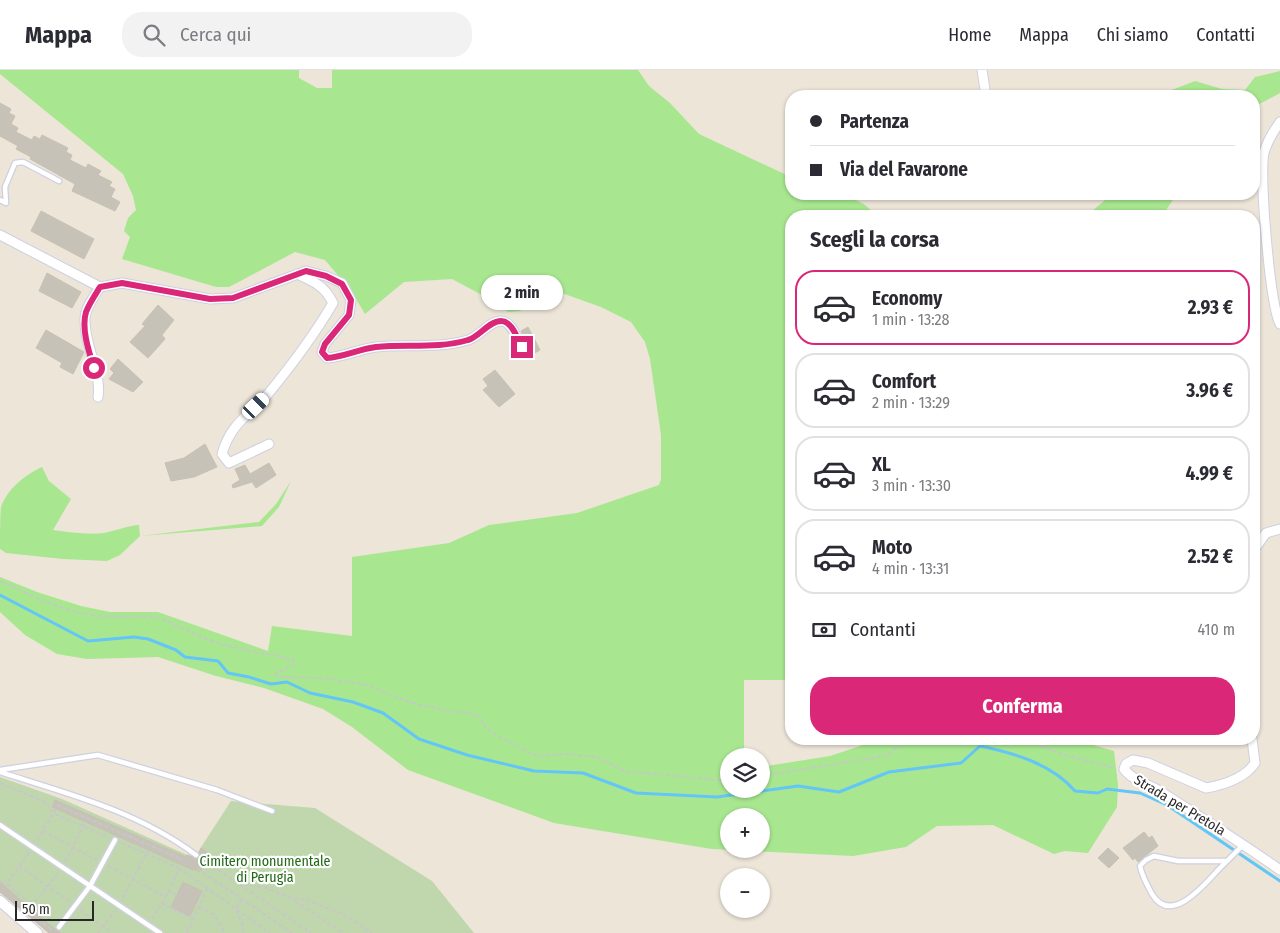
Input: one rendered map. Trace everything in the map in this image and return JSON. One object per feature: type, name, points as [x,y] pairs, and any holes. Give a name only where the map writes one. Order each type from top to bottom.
[{"type":"street","points":[[982,70],[985,90]]},
{"type":"street","points":[[1280,122],[1270,137],[1264,154],[1264,189],[1272,285],[1280,324]]},
{"type":"street","points":[[0,235],[100,287],[122,283],[210,299],[233,298],[306,271],[326,276],[342,284],[351,300],[349,315],[325,344],[322,352],[327,358],[340,357],[358,350],[376,347],[443,346],[471,340],[496,322],[502,321],[508,324],[522,347]]},
{"type":"street","points":[[269,444],[229,463],[222,454],[226,439],[244,417],[267,394],[324,319],[333,303],[328,293],[319,284],[297,274]]},
{"type":"street","points":[[98,397],[100,387],[88,349],[84,319],[100,287]]},
{"type":"street","points":[[1260,542],[1266,534],[1280,529]]},
{"type":"street","name":"Strada per Pretola","points":[[1253,745],[1255,763],[1249,771],[1206,788],[1148,763],[1133,760],[1126,764],[1124,769],[1129,775],[1149,784],[1244,844],[1280,870]]},
{"type":"street","points":[[0,902],[37,933]]},
{"type":"lane","points":[[0,200],[6,203],[5,187],[15,163],[23,162],[59,181]]},
{"type":"lane","points":[[0,771],[98,755],[217,790],[272,811]]},
{"type":"lane","points":[[0,771],[89,800],[145,822],[173,838],[196,855]]},
{"type":"lane","points":[[0,825],[160,933]]},
{"type":"lane","points":[[59,927],[90,886],[115,840]]},
{"type":"lane","points":[[1227,861],[1178,861],[1154,856],[1140,866],[1141,873],[1156,901],[1168,907],[1175,906],[1202,889],[1244,844]]},
{"type":"path","points":[[0,581],[59,608],[90,615],[121,618],[145,616],[163,619],[198,636],[265,655],[293,660],[294,665],[276,673],[278,677],[321,678],[357,683],[409,702],[452,712],[468,712],[478,716],[489,731],[536,756],[568,754],[597,757],[624,771],[720,779]]},
{"type":"path","points":[[770,775],[885,756],[900,745]]},
{"type":"path","points":[[1040,745],[1084,760],[1124,769]]},
{"type":"path","points":[[0,783],[47,803],[53,813],[178,868],[270,933]]},
{"type":"path","points":[[57,805],[181,859]]},
{"type":"path","points":[[6,885],[33,847],[56,809]]},
{"type":"path","points":[[84,826],[85,822]]},
{"type":"path","points":[[98,933],[119,905],[148,850]]},
{"type":"path","points":[[196,855],[311,933]]},
{"type":"path","points":[[148,925],[168,891],[179,863]]},
{"type":"path","points":[[20,866],[112,933]]},
{"type":"path","points":[[198,870],[292,933]]},
{"type":"path","points":[[0,882],[4,882],[59,927]]},
{"type":"path","points":[[238,883],[266,888],[293,899],[343,933]]},
{"type":"path","points":[[187,933],[207,888]]},
{"type":"path","points":[[168,891],[177,895]]},
{"type":"path","points":[[236,909],[242,899]]},
{"type":"path","points":[[293,899],[307,900],[343,914],[372,933]]},
{"type":"path","points":[[16,900],[55,933]]},
{"type":"path","points":[[161,904],[193,919]]},
{"type":"path","points":[[199,906],[214,915],[225,933]]},
{"type":"path","points":[[236,909],[244,933]]},
{"type":"green space","points":[[0,70],[299,70],[299,78],[317,88],[332,88],[332,70],[638,70],[649,86],[670,103],[699,134],[785,174],[785,200],[854,200],[868,208],[870,210],[785,210],[785,680],[744,680],[744,748],[720,748],[720,798],[770,798],[770,766],[830,756],[863,745],[1093,745],[1114,751],[1118,785],[1117,807],[1088,853],[1065,851],[1054,854],[993,825],[937,826],[906,847],[853,856],[770,852],[770,808],[720,808],[720,849],[554,823],[408,770],[352,727],[323,709],[264,688],[216,676],[158,657],[87,659],[57,654],[25,635],[0,612],[0,577],[37,592],[81,606],[110,612],[158,612],[268,651],[272,626],[352,636],[352,557],[449,543],[489,525],[577,513],[659,485],[661,479],[661,435],[650,359],[645,342],[631,322],[601,307],[556,291],[543,294],[520,311],[508,312],[497,303],[452,279],[404,282],[365,314],[352,292],[325,260],[295,252],[229,287],[216,287],[122,259],[130,237],[124,231],[128,218],[136,210],[133,196],[123,174],[0,74]]},
{"type":"green space","points":[[1280,71],[1280,93],[1260,104],[1260,90],[1245,90],[1255,77]]},
{"type":"green space","points":[[1195,81],[1222,89],[1245,90],[1172,90]]},
{"type":"green space","points":[[1105,200],[1173,200],[1166,210],[1093,210]]},
{"type":"green space","points":[[42,467],[49,481],[71,499],[53,530],[98,534],[139,525],[140,536],[120,555],[107,561],[6,553],[0,549],[1,507],[4,500],[18,483]]},
{"type":"green space","points":[[291,481],[279,507],[262,526],[140,536],[259,522],[276,504]]},
{"type":"green space","name":"Cimitero monumentale di Perugia","points":[[0,777],[62,799],[194,858],[231,801],[315,808],[432,881],[474,933],[49,933],[0,892]]},
{"type":"building","points":[[0,103],[11,109],[9,113],[15,116],[11,124],[18,128],[16,132],[32,140],[34,136],[40,139],[42,135],[68,148],[66,152],[72,155],[70,160],[86,168],[88,164],[101,171],[98,175],[112,182],[109,186],[115,189],[111,197],[120,202],[115,211],[72,191],[75,184],[30,159],[31,157],[16,149],[18,146],[0,136]]},
{"type":"building","points":[[41,211],[94,239],[84,259],[31,231]]},
{"type":"building","points":[[47,273],[81,292],[72,308],[39,291]]},
{"type":"building","points":[[158,305],[174,320],[162,335],[165,339],[148,358],[130,342],[145,326],[142,324]]},
{"type":"building","points":[[528,327],[540,350],[529,356],[526,351],[527,344],[521,331]]},
{"type":"building","points":[[46,330],[84,352],[73,374],[60,367],[62,363],[36,348]]},
{"type":"building","points":[[118,359],[143,382],[133,392],[109,379],[114,373],[110,369]]},
{"type":"building","points":[[495,370],[515,394],[499,407],[483,390],[488,386],[483,379]]},
{"type":"building","points":[[205,444],[217,467],[194,477],[171,481],[165,463],[184,458]]},
{"type":"building","points":[[269,463],[276,475],[256,488],[252,482],[233,488],[232,485],[240,480],[235,469],[245,465],[250,474]]},
{"type":"building","points":[[55,800],[186,857],[187,855],[198,858],[201,848],[208,853],[200,864],[203,865],[200,872],[193,870],[52,807]]},
{"type":"building","points":[[1144,832],[1149,838],[1152,836],[1158,846],[1138,862],[1135,858],[1133,860],[1123,848]]},
{"type":"building","points":[[1108,848],[1119,858],[1109,868],[1098,858]]},
{"type":"building","points":[[0,882],[61,933],[49,933],[0,892]]},
{"type":"building","points":[[183,882],[202,891],[190,916],[171,907]]},
{"type":"waterway","points":[[0,595],[88,641],[134,637],[148,639],[176,650],[185,657],[218,661],[228,673],[271,684],[287,682],[310,693],[353,702],[383,713],[419,739],[467,755],[534,771],[583,773],[636,793],[717,797],[798,786],[839,792],[889,772],[961,763],[980,746],[1032,761],[1055,774],[1075,791],[1098,793],[1107,789],[1140,793],[1167,805],[1280,881]]},
{"type":"route","points":[[94,368],[88,349],[84,319],[100,287],[122,283],[210,299],[233,298],[306,271],[326,276],[342,284],[351,300],[349,315],[325,344],[322,352],[327,358],[340,357],[358,350],[376,347],[443,346],[471,340],[496,322],[502,321],[508,324],[522,347]]}]
